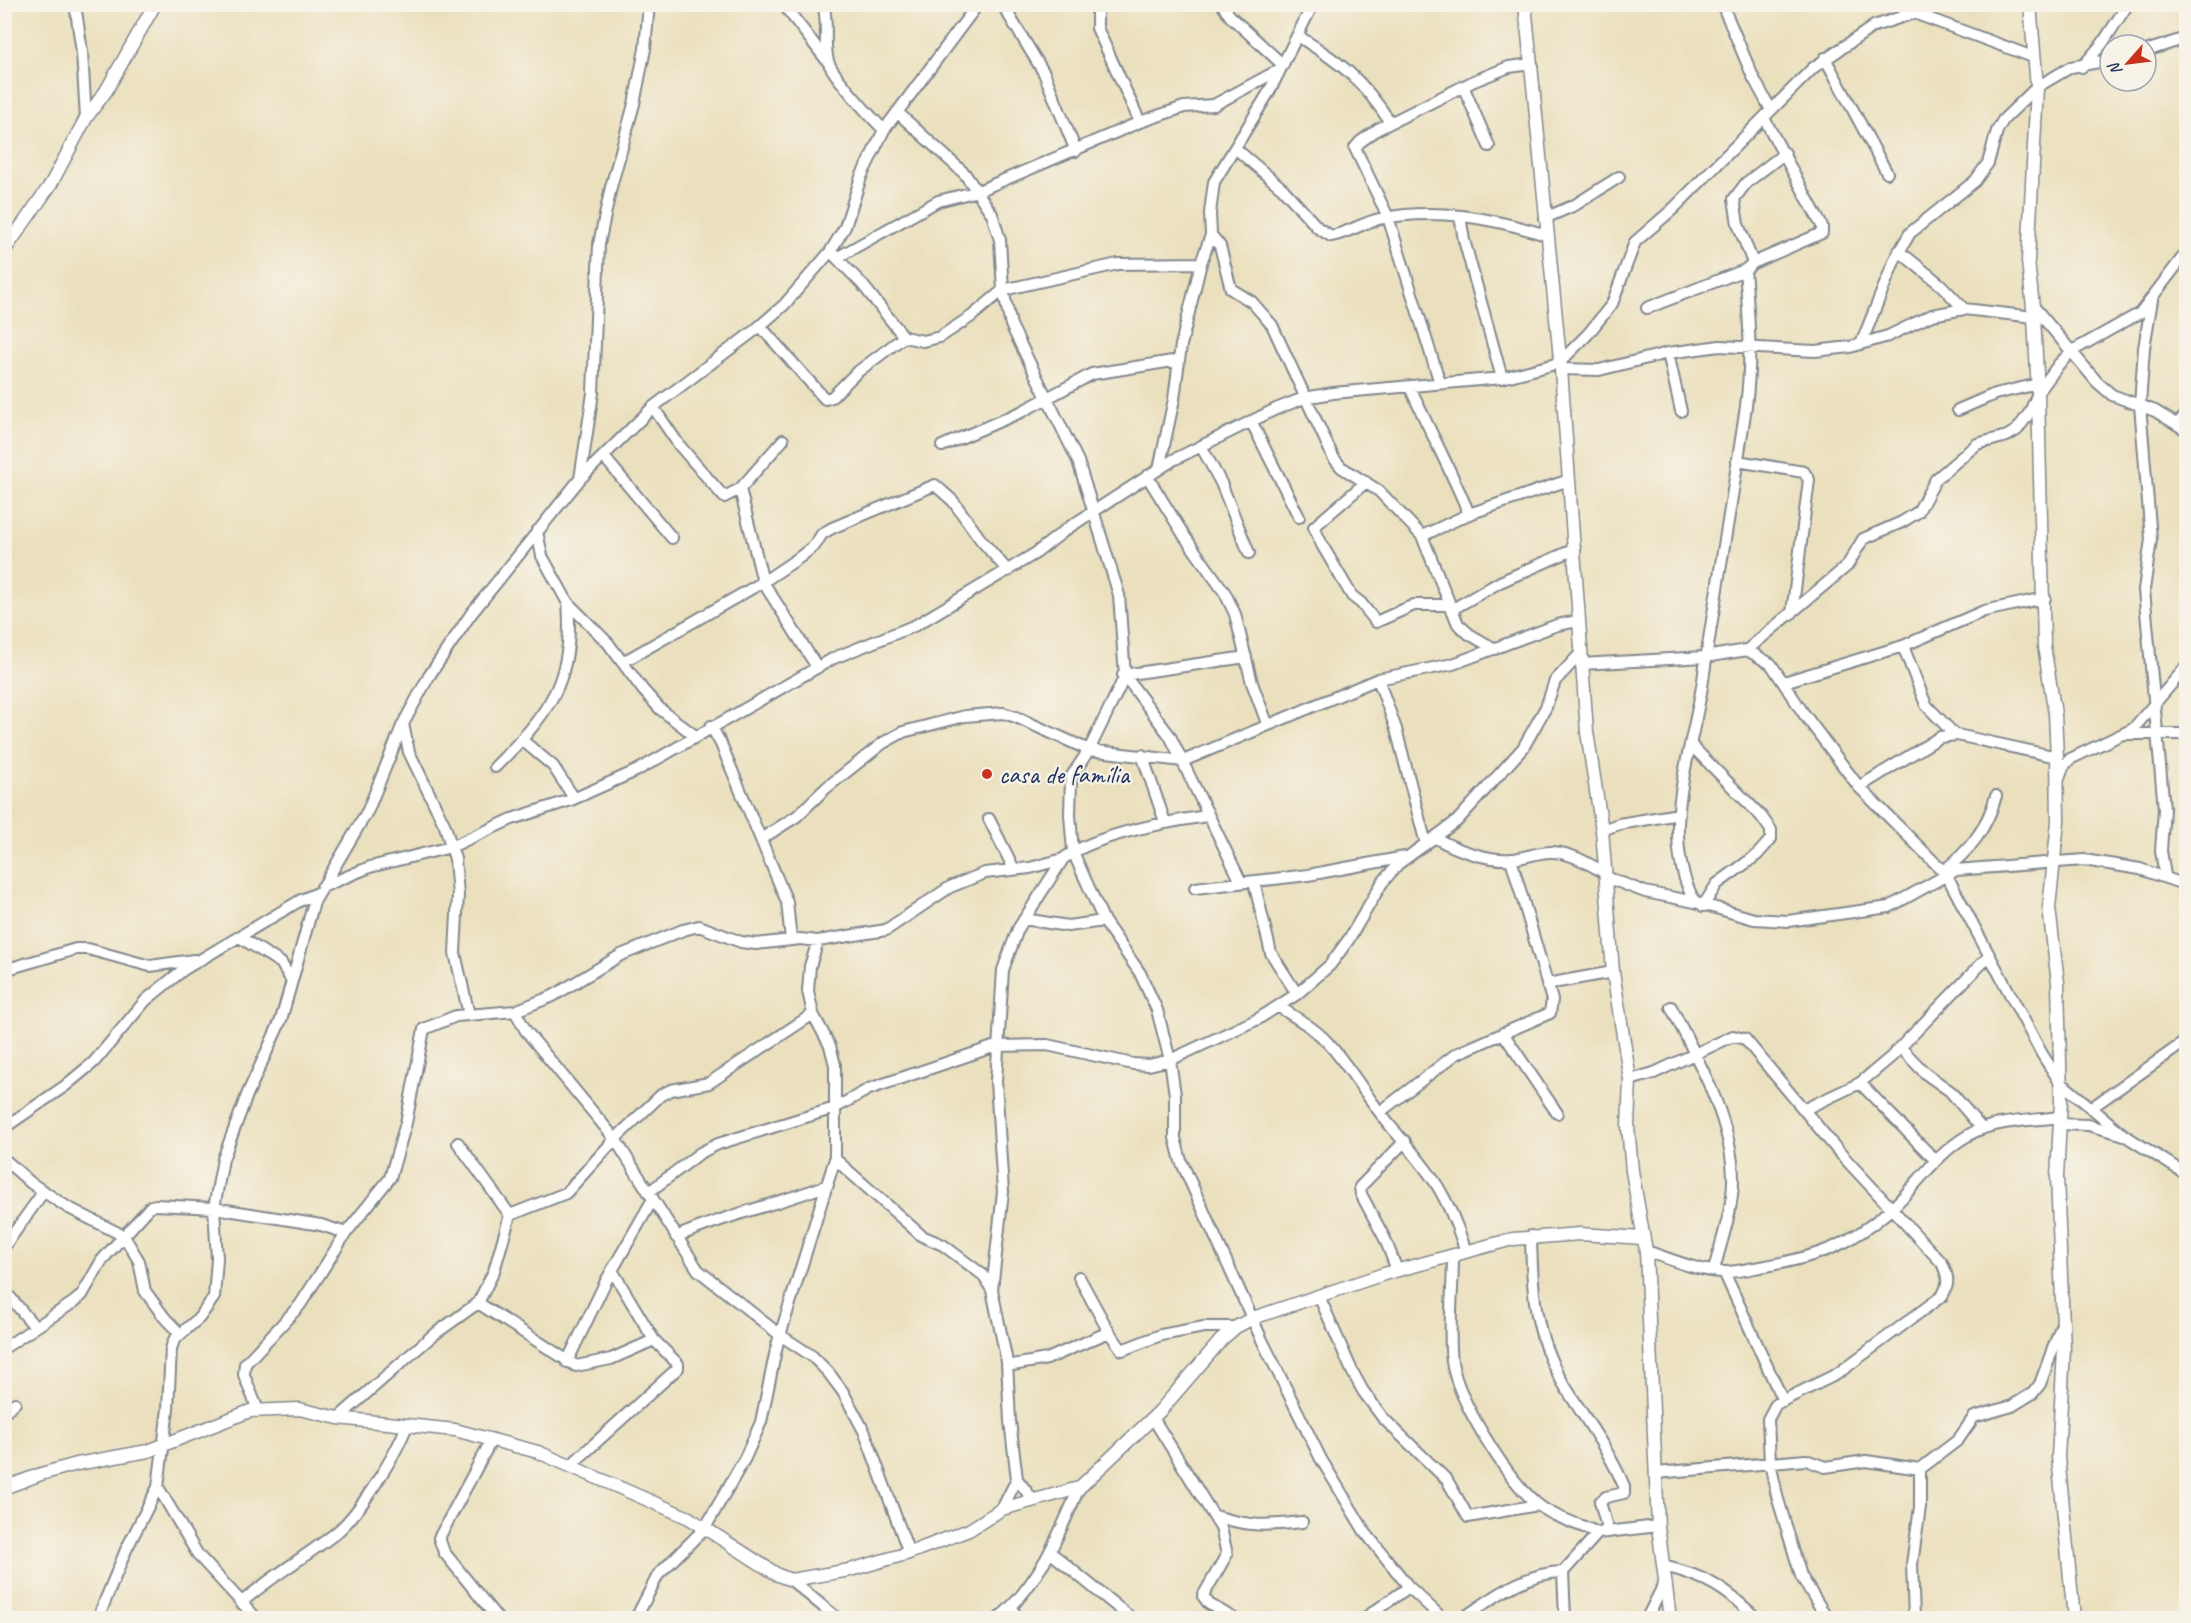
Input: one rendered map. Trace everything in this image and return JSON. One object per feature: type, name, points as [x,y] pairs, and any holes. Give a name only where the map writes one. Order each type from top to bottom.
[{"type":"street","points":[[75,4],[82,52],[86,117]]},
{"type":"street","points":[[4,251],[51,184],[86,117],[106,91],[155,4]]},
{"type":"street","points":[[579,479],[594,393],[599,244],[611,187],[634,104],[645,49],[649,4]]},
{"type":"street","points":[[783,4],[862,108],[884,130]]},
{"type":"street","points":[[823,4],[826,14],[828,62]]},
{"type":"street","points":[[834,254],[861,177],[884,130],[978,4]]},
{"type":"street","points":[[1002,4],[1044,73],[1076,151]]},
{"type":"street","points":[[1094,4],[1097,9],[1097,28],[1140,122]]},
{"type":"street","points":[[1222,4],[1230,16],[1280,68]]},
{"type":"street","points":[[1159,469],[1174,399],[1179,360],[1201,263],[1211,235],[1210,213],[1214,182],[1269,92],[1313,4]]},
{"type":"street","points":[[1525,4],[1560,366],[1591,771],[1602,830],[1613,972],[1630,1080],[1628,1126],[1637,1206],[1646,1251],[1658,1526],[1670,1618]]},
{"type":"street","points":[[1647,308],[1749,266],[1823,231],[1767,114],[1722,4]]},
{"type":"street","points":[[1898,4],[1919,15],[2033,57]]},
{"type":"street","points":[[1560,366],[1612,304],[1635,242],[1673,209],[1767,114],[1825,58],[1874,26],[1919,15],[1934,4]]},
{"type":"street","points":[[2030,4],[2037,87],[2028,250],[2038,389],[2045,598],[2044,646],[2055,714],[2057,757],[2058,821],[2049,908],[2058,983],[2060,1082],[2057,1185],[2063,1281],[2063,1380],[2058,1426],[2058,1457],[2074,1618]]},
{"type":"street","points":[[2081,67],[2102,44],[2128,4]]},
{"type":"street","points":[[1298,36],[1350,71],[1370,92],[1390,122]]},
{"type":"street","points":[[2158,47],[2187,38]]},
{"type":"street","points":[[1825,58],[1887,173]]},
{"type":"street","points":[[1861,344],[1899,251],[1918,224],[1975,181],[1988,163],[1997,131],[2003,120],[2037,87],[2071,68],[2098,63]]},
{"type":"street","points":[[1440,383],[1388,217],[1355,148],[1365,137],[1390,122],[1463,86],[1492,73],[1532,64]]},
{"type":"street","points":[[99,1618],[126,1550],[158,1487],[164,1445],[169,1361],[174,1340],[200,1317],[214,1297],[217,1280],[214,1208],[223,1159],[247,1095],[281,1020],[309,920],[321,889],[368,810],[403,724],[429,676],[459,631],[579,479],[653,407],[760,326],[784,305],[834,254],[938,201],[978,190],[1076,151],[1140,122],[1184,107],[1214,105],[1280,68]]},
{"type":"street","points":[[1463,86],[1489,146]]},
{"type":"street","points":[[897,112],[951,160],[978,190],[996,224],[1003,258],[1003,290],[1011,325],[1049,398],[1078,461],[1119,595],[1123,615],[1124,676],[1089,750],[1071,777],[1070,815],[1073,852],[1104,921],[1150,992],[1162,1025],[1175,1095],[1175,1138],[1181,1161],[1321,1459],[1365,1532],[1409,1587],[1442,1618]]},
{"type":"street","points":[[1234,148],[1282,189],[1326,233],[1337,235],[1368,222],[1416,214],[1460,216],[1510,224],[1546,235]]},
{"type":"street","points":[[1699,904],[1682,873],[1679,814],[1680,794],[1691,745],[1737,461],[1751,348],[1749,266],[1734,210],[1734,199],[1746,183],[1785,153]]},
{"type":"street","points":[[1545,218],[1575,205],[1619,177]]},
{"type":"street","points":[[1460,216],[1464,240],[1502,378]]},
{"type":"street","points":[[1211,235],[1220,246],[1231,289],[1252,302],[1272,325],[1333,457],[1341,467],[1379,491],[1422,536],[1458,624],[1469,634],[1495,649]]},
{"type":"street","points":[[1899,251],[1941,285],[1964,309]]},
{"type":"street","points":[[567,1362],[651,1196],[700,1154],[718,1144],[835,1108],[869,1089],[996,1046],[1047,1045],[1133,1064],[1149,1065],[1170,1060],[1258,1019],[1297,994],[1330,964],[1349,939],[1382,883],[1406,857],[1457,821],[1523,748],[1546,707],[1555,681],[1581,659],[1705,657],[1747,651],[1847,566],[1863,539],[1902,522],[1918,512],[1936,479],[1977,444],[2007,436],[2017,430],[2030,412],[2038,389],[2059,364],[2072,351],[2139,312],[2187,253]]},
{"type":"street","points":[[834,254],[904,337],[923,341],[940,337],[972,316],[1003,290],[1118,264],[1201,263]]},
{"type":"street","points":[[2152,298],[2144,348],[2140,405],[2151,539],[2144,590],[2164,809],[2161,851],[2165,875]]},
{"type":"street","points":[[4,1128],[65,1086],[94,1062],[146,1000],[201,959],[241,938],[301,900],[370,867],[451,847],[512,819],[574,798],[636,771],[694,735],[834,658],[916,625],[1008,571],[1147,476],[1251,421],[1304,398],[1502,378],[1560,366],[1599,370],[1668,353],[1720,346],[1815,351],[1861,344],[1888,336],[1932,315],[1964,309],[2033,311],[2072,351],[2097,382],[2112,395],[2126,402],[2140,405],[2182,427],[2187,415]]},
{"type":"street","points":[[760,326],[820,395],[827,399],[904,337]]},
{"type":"street","points":[[1668,353],[1681,411]]},
{"type":"street","points":[[942,446],[979,432],[1092,374],[1179,360]]},
{"type":"street","points":[[1410,387],[1431,435],[1444,453],[1469,514]]},
{"type":"street","points":[[1958,410],[1995,394],[2038,389]]},
{"type":"street","points":[[2126,402],[2142,431]]},
{"type":"street","points":[[653,407],[679,445],[721,494],[729,496],[740,489],[783,440]]},
{"type":"street","points":[[1251,421],[1299,517]]},
{"type":"street","points":[[1201,446],[1221,483],[1248,553]]},
{"type":"street","points":[[604,457],[672,538]]},
{"type":"street","points":[[1737,461],[1804,472],[1809,480],[1792,613]]},
{"type":"street","points":[[1147,476],[1175,522],[1225,593],[1235,614],[1245,657],[1267,723]]},
{"type":"street","points":[[1422,536],[1469,514],[1569,480]]},
{"type":"street","points":[[1366,482],[1314,527],[1352,596],[1361,603],[1376,622],[1414,605],[1450,608],[1500,582],[1575,549]]},
{"type":"street","points":[[623,662],[763,582],[800,557],[815,545],[822,534],[832,528],[935,485],[953,501],[981,540],[1008,571]]},
{"type":"street","points":[[740,489],[763,582],[817,667]]},
{"type":"street","points":[[537,531],[542,556],[568,603],[591,624],[660,709],[694,735]]},
{"type":"street","points":[[518,555],[542,556]]},
{"type":"street","points":[[1784,682],[1903,646],[1975,614],[2045,598]]},
{"type":"street","points":[[495,767],[522,740],[558,690],[564,676],[570,631],[568,603]]},
{"type":"street","points":[[761,839],[796,816],[826,788],[883,743],[903,732],[964,716],[990,713],[1016,717],[1089,750],[1183,761],[1267,723],[1378,679],[1453,664],[1557,625],[1578,621]]},
{"type":"street","points":[[570,631],[591,624]]},
{"type":"street","points":[[1903,646],[1926,705],[1955,735]]},
{"type":"street","points":[[1747,651],[1771,664],[1804,714],[1859,787],[1944,873],[2042,1054],[2060,1082],[2124,1135],[2187,1174]]},
{"type":"street","points":[[1124,676],[1245,657]]},
{"type":"street","points":[[2057,784],[2063,767],[2070,759],[2125,735],[2154,707],[2187,668]]},
{"type":"street","points":[[1124,676],[1158,717],[1183,761],[1207,816],[1241,882]]},
{"type":"street","points":[[1378,679],[1396,729],[1426,844]]},
{"type":"street","points":[[403,724],[409,752],[441,817],[451,847],[458,880],[455,953],[469,1015]]},
{"type":"street","points":[[711,726],[721,744],[787,902],[791,940]]},
{"type":"street","points":[[2125,735],[2187,734]]},
{"type":"street","points":[[1859,787],[1940,737],[1955,735],[2057,757]]},
{"type":"street","points":[[522,740],[553,766],[574,798]]},
{"type":"street","points":[[1691,745],[1761,816],[1770,830],[1770,839],[1761,851],[1718,884],[1699,904]]},
{"type":"street","points":[[1142,755],[1165,822]]},
{"type":"street","points":[[1436,838],[1447,845],[1476,854],[1511,859],[1554,852],[1578,858],[1606,875],[1646,892],[1754,919],[1788,921],[1818,919],[1889,907],[1944,873],[1968,851],[1989,819],[1996,796]]},
{"type":"street","points":[[1602,830],[1619,824],[1679,814]]},
{"type":"street","points":[[258,1410],[244,1375],[244,1364],[300,1305],[346,1233],[392,1172],[406,1122],[424,1029],[456,1016],[515,1011],[574,985],[621,955],[683,930],[699,926],[741,942],[756,944],[791,940],[818,941],[886,930],[950,887],[985,873],[1030,868],[1063,859],[1094,843],[1165,822],[1207,816]]},
{"type":"street","points":[[989,819],[1014,869]]},
{"type":"street","points":[[1195,888],[1254,882],[1406,857]]},
{"type":"street","points":[[1002,1509],[1017,1479],[1007,1366],[992,1290],[1003,1192],[997,1108],[996,1046],[1003,970],[1009,950],[1024,919],[1063,859]]},
{"type":"street","points":[[1380,1112],[1456,1054],[1550,1013],[1552,1000],[1511,859]]},
{"type":"street","points":[[1944,873],[1956,870],[2084,860],[2165,875],[2187,885]]},
{"type":"street","points":[[1254,882],[1271,953],[1297,994]]},
{"type":"street","points":[[1024,919],[1068,926],[1104,921]]},
{"type":"street","points":[[241,938],[281,963],[292,981]]},
{"type":"street","points":[[636,1618],[658,1575],[705,1528],[745,1458],[761,1422],[780,1335],[835,1159],[833,1055],[813,1014],[808,991],[809,976],[818,941]]},
{"type":"street","points":[[4,970],[76,949],[88,949],[150,966],[201,959]]},
{"type":"street","points":[[1805,1109],[1860,1083],[1900,1047],[1989,956]]},
{"type":"street","points":[[1547,984],[1613,972]]},
{"type":"street","points":[[1278,1006],[1312,1028],[1329,1044],[1380,1112],[1436,1179],[1446,1197],[1466,1252]]},
{"type":"street","points":[[1671,1007],[1696,1054],[1719,1108],[1733,1181],[1719,1271],[1783,1401]]},
{"type":"street","points":[[515,1011],[526,1031],[615,1139],[698,1270],[780,1335],[812,1356],[828,1372],[856,1412],[909,1553]]},
{"type":"street","points":[[510,1215],[566,1193],[615,1139],[661,1095],[682,1087],[709,1083],[813,1014]]},
{"type":"street","points":[[1503,1033],[1557,1113]]},
{"type":"street","points":[[1630,1080],[1654,1073],[1732,1036],[1740,1036],[1749,1042],[1839,1152],[1893,1207],[1942,1263],[1948,1281],[1942,1296],[1837,1374],[1773,1408],[1768,1419],[1770,1462],[1801,1576],[1822,1617]]},
{"type":"street","points":[[2091,1107],[2187,1041]]},
{"type":"street","points":[[1900,1047],[1926,1074],[1950,1091],[1982,1129]]},
{"type":"street","points":[[1860,1083],[1936,1161]]},
{"type":"street","points":[[1646,1251],[1689,1265],[1719,1271],[1809,1257],[1839,1247],[1893,1207],[1936,1161],[1968,1135],[1982,1129],[2060,1120],[2124,1135]]},
{"type":"street","points":[[1397,1270],[1385,1239],[1361,1194],[1360,1186],[1405,1141]]},
{"type":"street","points":[[458,1143],[510,1215]]},
{"type":"street","points":[[4,1158],[67,1207],[124,1236],[139,1261],[145,1291],[180,1334]]},
{"type":"street","points":[[835,1159],[922,1236],[943,1245],[983,1275],[992,1290]]},
{"type":"street","points":[[676,1237],[725,1217],[806,1194],[828,1185]]},
{"type":"street","points":[[4,1247],[44,1191]]},
{"type":"street","points":[[4,1348],[63,1311],[82,1294],[95,1269],[156,1205],[214,1208],[321,1225],[346,1233]]},
{"type":"street","points":[[338,1418],[432,1336],[478,1303],[494,1271],[510,1215]]},
{"type":"street","points":[[999,1618],[1012,1606],[1035,1577],[1050,1552],[1079,1488],[1153,1418],[1222,1339],[1236,1327],[1253,1318],[1397,1270],[1531,1236],[1580,1234],[1643,1238]]},
{"type":"street","points":[[1531,1236],[1532,1294],[1536,1317],[1548,1351],[1562,1383],[1603,1443],[1625,1489],[1624,1494],[1606,1497],[1600,1502],[1603,1532]]},
{"type":"street","points":[[1453,1257],[1450,1346],[1458,1385],[1478,1426],[1518,1482],[1538,1505],[1603,1532],[1658,1526]]},
{"type":"street","points":[[571,1465],[678,1368],[678,1364],[654,1340],[612,1270]]},
{"type":"street","points":[[1079,1277],[1109,1332],[1124,1350],[1161,1335],[1204,1327],[1236,1327]]},
{"type":"street","points":[[4,1290],[35,1327]]},
{"type":"street","points":[[1319,1296],[1363,1391],[1383,1418],[1447,1480],[1468,1517],[1538,1505]]},
{"type":"street","points":[[478,1303],[567,1362],[585,1366],[611,1359],[654,1340]]},
{"type":"street","points":[[1656,1473],[1806,1460],[1825,1467],[1866,1461],[1920,1469],[1958,1440],[1974,1417],[2012,1406],[2033,1393],[2046,1370],[2062,1324]]},
{"type":"street","points":[[1007,1366],[1047,1359],[1109,1332]]},
{"type":"street","points":[[4,1412],[15,1403]]},
{"type":"street","points":[[4,1488],[41,1474],[164,1445],[228,1418],[258,1410],[299,1409],[338,1418],[455,1430],[538,1452],[689,1518],[778,1575],[791,1580],[837,1618]]},
{"type":"street","points":[[1153,1418],[1221,1528],[1227,1554],[1203,1596],[1209,1604],[1233,1618]]},
{"type":"street","points":[[241,1603],[351,1519],[389,1461],[407,1425]]},
{"type":"street","points":[[492,1439],[439,1538],[444,1552],[497,1618]]},
{"type":"street","points":[[1914,1618],[1912,1564],[1920,1507],[1920,1469]]},
{"type":"street","points":[[1017,1479],[1033,1500]]},
{"type":"street","points":[[158,1487],[198,1555],[255,1618]]},
{"type":"street","points":[[791,1580],[850,1570],[909,1553],[969,1530],[1002,1509],[1079,1488]]},
{"type":"street","points":[[1215,1516],[1247,1526],[1302,1522]]},
{"type":"street","points":[[1463,1618],[1517,1585],[1549,1572],[1563,1572],[1603,1532]]},
{"type":"street","points":[[1050,1552],[1131,1618]]},
{"type":"street","points":[[1662,1566],[1710,1580],[1728,1591],[1756,1618]]},
{"type":"street","points":[[1563,1572],[1564,1618]]},
{"type":"street","points":[[1647,1618],[1664,1584]]},
{"type":"street","points":[[1365,1618],[1409,1587]]},
{"type":"street","points":[[1012,1606],[1016,1618]]},
{"type":"place","name":"casa de família","points":[[987,774]]}]
